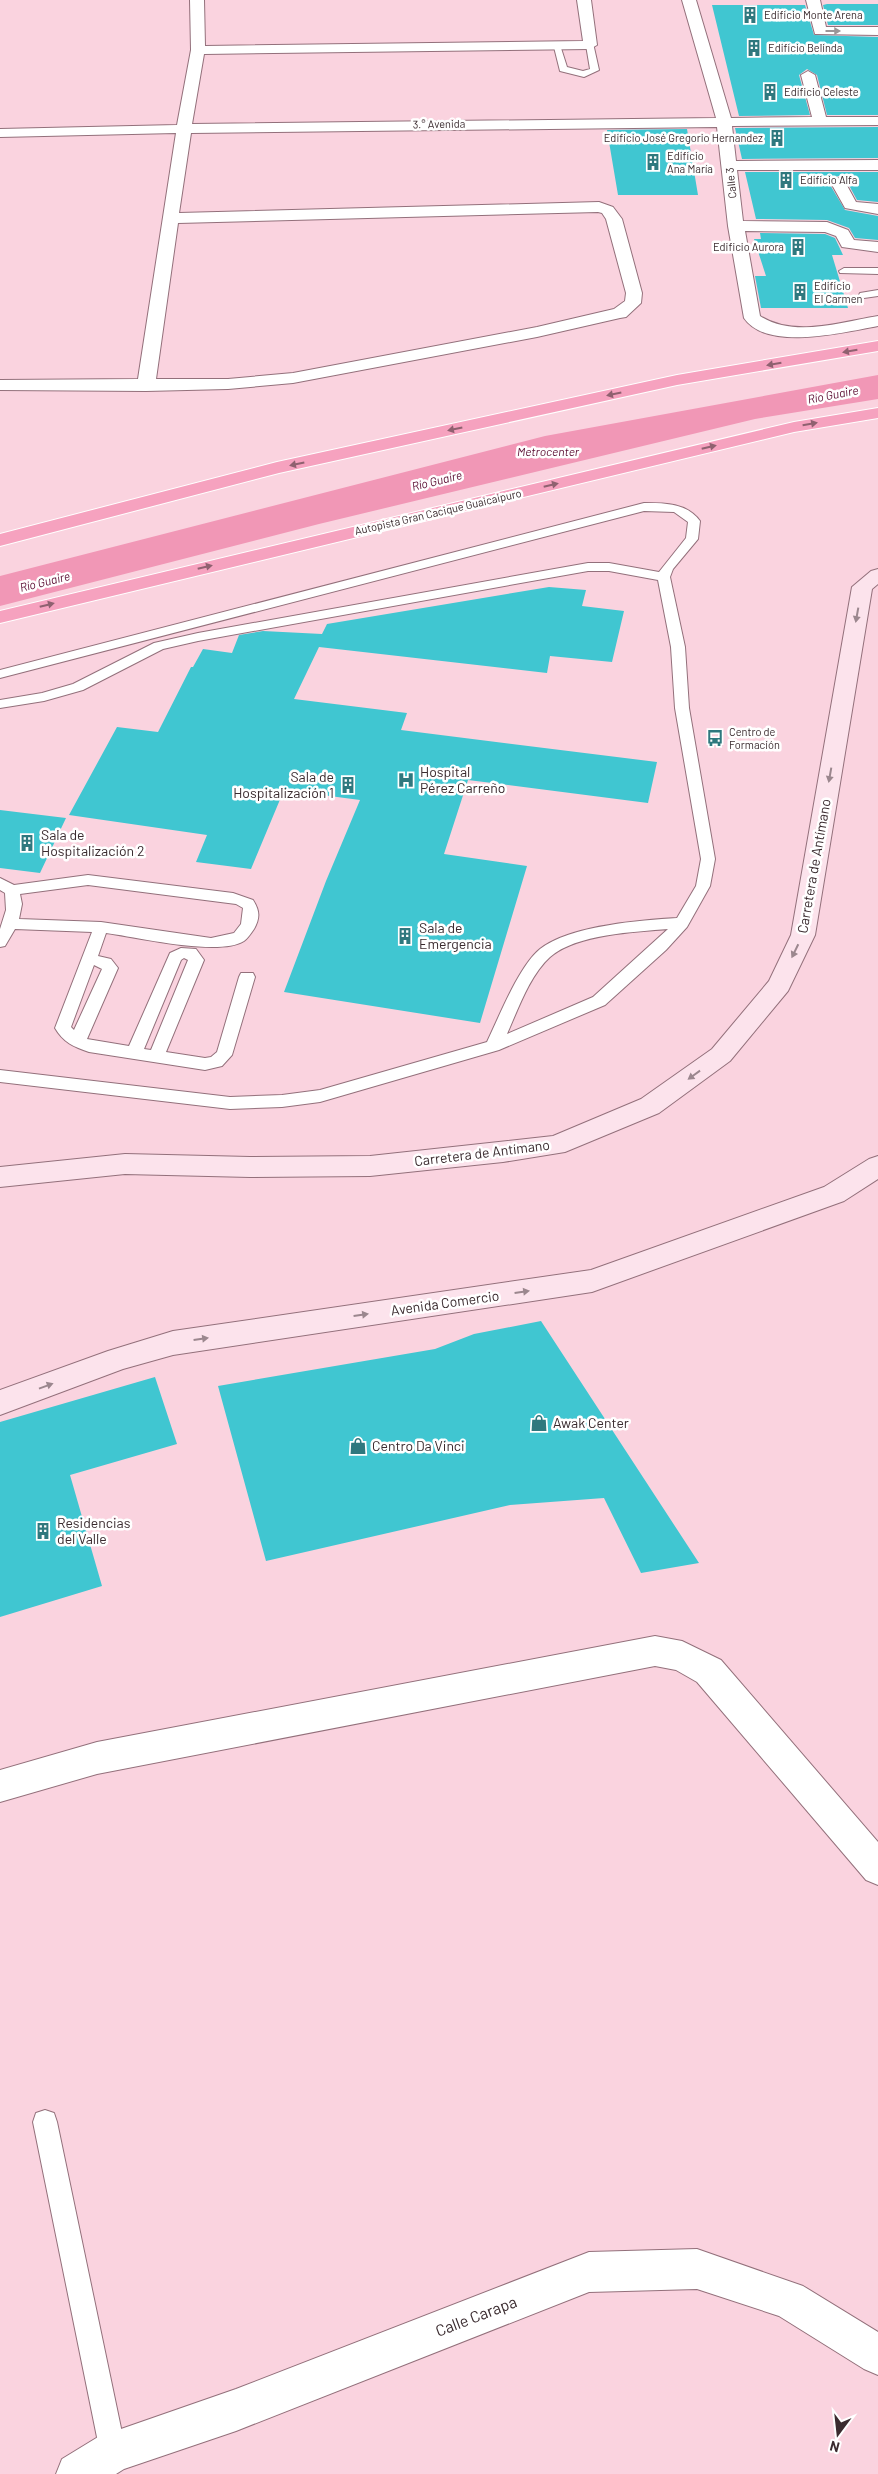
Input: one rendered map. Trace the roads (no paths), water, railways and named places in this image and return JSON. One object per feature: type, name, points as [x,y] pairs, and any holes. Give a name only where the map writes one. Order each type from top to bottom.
[{"type":"highway","points":[[0,540],[277,468],[677,380],[878,346]]},
{"type":"highway","name":"Autopista Gran Cacique Guaicaipuro","points":[[0,617],[794,427],[878,413]]},
{"type":"main road","name":"Carretera de Antímano","points":[[0,1177],[125,1164],[250,1167],[370,1166],[503,1152],[556,1145],[650,1106],[721,1055],[779,985],[803,935],[862,587],[878,575]]},
{"type":"main road","name":"Avenida Comercio","points":[[0,1403],[118,1359],[172,1343],[592,1282],[834,1194],[878,1166]]},
{"type":"street","points":[[146,386],[184,128],[198,50],[197,0]]},
{"type":"street","points":[[198,50],[590,44],[584,0]]},
{"type":"street","name":"Calle 3","points":[[689,0],[724,120],[736,226],[752,318],[761,326],[777,331],[800,332],[878,321]]},
{"type":"street","points":[[813,0],[820,31],[878,31]]},
{"type":"street","points":[[808,75],[820,120]]},
{"type":"street","name":"3.° Avenida","points":[[0,133],[184,128],[724,120],[878,120]]},
{"type":"street","points":[[729,166],[878,164]]},
{"type":"street","points":[[839,182],[850,205],[878,209]]},
{"type":"street","points":[[0,385],[146,386],[228,384],[293,378],[546,330],[620,313],[633,303],[634,293],[614,219],[608,210],[599,207],[172,218]]},
{"type":"street","points":[[736,226],[827,227],[842,233],[848,244],[878,247]]},
{"type":"street","points":[[0,1786],[97,1758],[655,1651],[682,1656],[709,1671],[878,1868]]},
{"type":"street","name":"Calle Carapa","points":[[76,2474],[113,2452],[236,2410],[589,2272],[697,2269],[789,2300],[878,2355]]},
{"type":"lane","points":[[556,45],[563,69],[584,74],[595,70],[590,44]]},
{"type":"lane","points":[[844,271],[878,271]]},
{"type":"lane","points":[[864,295],[878,293]]},
{"type":"lane","points":[[0,674],[644,507],[680,509],[690,514],[694,521],[692,539],[667,568],[664,577],[678,647],[682,708],[708,859],[703,886],[682,923],[661,946],[599,1000],[493,1046],[320,1096],[282,1101],[230,1103],[123,1092],[0,1076]]},
{"type":"lane","points":[[0,704],[44,697],[78,687],[159,646],[198,637],[588,567],[609,567],[664,577]]},
{"type":"lane","points":[[0,942],[11,924],[16,902],[6,886],[88,880],[223,897],[243,901],[249,905],[252,911],[249,924],[240,936],[228,942],[211,943],[101,927],[11,924]]},
{"type":"lane","points":[[493,1046],[532,972],[545,953],[562,944],[638,925],[682,923]]},
{"type":"lane","points":[[101,927],[91,959],[63,1028],[77,1042],[205,1064],[216,1062],[224,1056],[247,977]]},
{"type":"lane","points":[[135,1052],[175,957],[181,953],[192,952],[196,960],[156,1056]]},
{"type":"lane","points":[[45,2122],[113,2452]]},
{"type":"water","name":"Metrocenter","points":[[878,375],[878,399],[755,419],[319,524],[0,606],[0,576],[545,436]]},
{"type":"place","name":"Edificio Monte Arena","points":[[750,15]]},
{"type":"place","name":"Edificio Belinda","points":[[754,48]]},
{"type":"place","name":"Edificio Celeste","points":[[770,92]]},
{"type":"place","name":"Edificio José Gregorio Hernandez","points":[[777,138]]},
{"type":"place","name":"Edificio Ana María","points":[[653,162]]},
{"type":"place","name":"Edificio Alfa","points":[[786,180]]},
{"type":"place","name":"Edificio Aurora","points":[[798,247]]},
{"type":"place","name":"Edificio El Carmen","points":[[800,292]]},
{"type":"place","name":"Centro de Formación","points":[[715,738]]},
{"type":"place","name":"Hospital Pérez Carreño","points":[[406,780]]},
{"type":"place","name":"Sala de Hospitalización 1","points":[[348,785]]},
{"type":"place","name":"Sala de Hospitalización 2","points":[[27,843]]},
{"type":"place","name":"Sala de Emergencia","points":[[405,936]]},
{"type":"place","name":"Awak Center","points":[[539,1423]]},
{"type":"place","name":"Centro Da Vinci","points":[[358,1446]]},
{"type":"place","name":"Residencias del Valle","points":[[43,1531]]},
{"type":"water label","name":"Río Guaire","points":[[833,395]]},
{"type":"water label","name":"Río Guaire","points":[[437,481]]},
{"type":"water label","name":"Río Guaire","points":[[45,582]]}]
